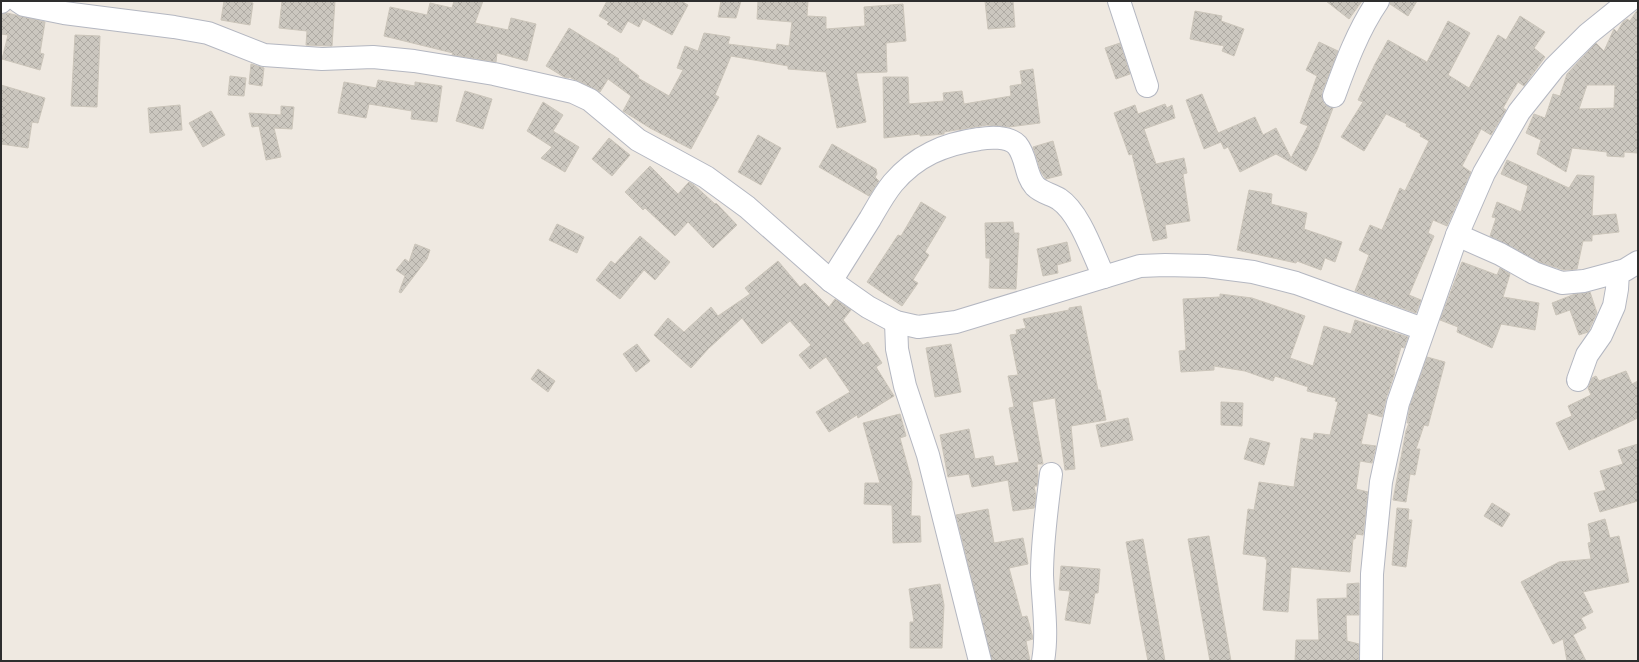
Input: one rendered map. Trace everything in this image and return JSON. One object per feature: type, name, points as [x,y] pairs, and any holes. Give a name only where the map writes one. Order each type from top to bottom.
[{"type":"street","points":[[18,1],[24,5],[64,13],[174,27],[208,33],[264,55],[322,59],[373,57],[414,61],[494,74],[573,92],[590,100],[638,140],[706,176],[747,207],[831,281],[868,307],[896,322],[918,327],[956,322],[1140,266],[1165,264],[1206,266],[1253,272],[1296,283],[1423,329]]},
{"type":"street","points":[[1119,1],[1147,86]]},
{"type":"street","points":[[1334,96],[1348,57],[1366,19],[1378,1]]},
{"type":"street","points":[[1372,661],[1372,574],[1381,482],[1398,403],[1457,235],[1484,173],[1519,112],[1554,68],[1588,34],[1628,1]]},
{"type":"street","points":[[831,281],[892,184],[908,167],[928,154],[957,142],[985,138],[1006,139],[1016,144],[1024,156],[1030,178],[1035,186],[1043,192],[1059,199],[1078,221],[1104,277]]},
{"type":"street","points":[[1457,235],[1500,254],[1534,273],[1562,283],[1584,280],[1618,272],[1625,270],[1638,262]]},
{"type":"street","points":[[1578,380],[1587,355],[1600,335],[1614,306],[1618,289],[1618,272]]},
{"type":"street","points":[[896,322],[897,349],[905,386],[928,455],[980,661]]},
{"type":"street","points":[[1043,661],[1046,646],[1042,574],[1043,536],[1051,474]]},
{"type":"building","points":[[224,1],[244,1],[253,3],[250,25],[221,20]]},
{"type":"building","points":[[282,1],[335,1],[332,46],[306,45],[307,31],[279,28]]},
{"type":"building","points":[[454,1],[483,1],[475,23],[508,30],[511,18],[536,24],[527,61],[497,53],[496,62],[452,55],[453,53],[384,36],[390,7],[427,15],[430,3],[452,8]]},
{"type":"building","points":[[607,1],[681,1],[688,5],[672,35],[643,19],[639,27],[628,21],[621,33],[607,24],[609,22],[599,16]]},
{"type":"building","points":[[721,1],[741,1],[736,18],[718,17]]},
{"type":"building","points":[[758,1],[808,1],[807,16],[826,17],[826,29],[865,26],[864,7],[903,4],[906,41],[886,43],[887,72],[856,73],[866,122],[837,128],[826,72],[788,69],[788,66],[731,56],[715,95],[719,97],[691,149],[650,128],[623,111],[631,96],[608,79],[600,92],[569,77],[564,77],[546,66],[569,28],[619,59],[618,60],[639,76],[638,78],[669,96],[683,70],[677,68],[685,46],[698,51],[704,33],[730,37],[728,44],[776,50],[777,44],[789,46],[792,22],[757,19]]},
{"type":"building","points":[[985,1],[1013,1],[1015,27],[988,29]]},
{"type":"building","points":[[1326,1],[1362,1],[1349,19]]},
{"type":"building","points":[[1390,1],[1417,1],[1408,16],[1390,4]]},
{"type":"building","points":[[1638,9],[1638,153],[1624,152],[1624,157],[1607,156],[1607,152],[1572,148],[1566,172],[1537,154],[1541,140],[1526,133],[1534,114],[1545,118],[1553,94],[1560,96],[1567,74],[1596,43],[1604,51],[1614,29],[1617,32],[1623,22],[1627,19],[1630,21]],"holes":[[[1587,85],[1615,85],[1614,108],[1579,109]]]},
{"type":"building","points":[[1195,11],[1222,16],[1221,21],[1244,29],[1234,56],[1222,51],[1224,46],[1190,39]]},
{"type":"building","points":[[7,13],[45,22],[40,53],[44,54],[40,70],[2,59],[8,35],[1,34],[1,14]]},
{"type":"building","points":[[1520,16],[1545,32],[1534,48],[1545,57],[1524,86],[1518,82],[1503,108],[1506,110],[1491,135],[1481,129],[1462,166],[1471,172],[1447,226],[1433,220],[1428,233],[1434,236],[1409,295],[1421,300],[1416,313],[1355,291],[1369,255],[1359,250],[1370,225],[1382,230],[1400,188],[1405,191],[1429,141],[1420,136],[1421,134],[1406,126],[1407,124],[1386,114],[1364,151],[1341,137],[1363,102],[1358,100],[1388,40],[1427,62],[1448,21],[1470,33],[1448,75],[1469,88],[1498,35],[1506,40]]},
{"type":"building","points":[[75,35],[100,36],[97,107],[71,106]]},
{"type":"building","points":[[1319,42],[1338,51],[1322,92],[1324,104],[1333,108],[1317,150],[1306,171],[1276,154],[1240,172],[1228,147],[1224,149],[1221,142],[1204,149],[1186,100],[1202,94],[1218,133],[1255,117],[1263,135],[1276,128],[1291,158],[1308,126],[1300,123],[1317,76],[1306,70]]},
{"type":"building","points":[[1120,43],[1130,74],[1116,79],[1105,48]]},
{"type":"building","points":[[251,64],[264,68],[262,86],[249,84]]},
{"type":"building","points":[[1033,69],[1040,123],[1009,127],[987,125],[944,132],[944,134],[920,136],[920,134],[884,138],[883,77],[908,77],[909,104],[944,101],[943,93],[962,91],[964,104],[1011,96],[1010,86],[1022,84],[1020,71]]},
{"type":"building","points":[[230,76],[246,78],[244,96],[228,95]]},
{"type":"building","points":[[378,80],[415,86],[415,82],[442,86],[437,122],[411,119],[412,111],[369,104],[366,118],[338,113],[344,82],[376,88]]},
{"type":"building","points":[[1,85],[45,98],[38,123],[32,122],[28,148],[1,144]]},
{"type":"building","points":[[465,91],[492,99],[483,129],[456,121]]},
{"type":"building","points":[[543,102],[563,115],[553,131],[579,147],[565,172],[541,158],[552,147],[527,131]]},
{"type":"building","points":[[1165,104],[1167,108],[1172,105],[1175,118],[1144,129],[1156,164],[1184,158],[1187,173],[1183,174],[1190,221],[1165,225],[1167,238],[1153,241],[1132,154],[1129,155],[1114,113],[1135,105],[1138,114]]},
{"type":"building","points":[[180,105],[182,130],[150,133],[148,108]]},
{"type":"building","points":[[281,106],[294,107],[292,129],[274,128],[281,157],[266,160],[259,126],[252,127],[249,113],[281,115]]},
{"type":"building","points":[[211,111],[225,135],[203,147],[189,123]]},
{"type":"building","points":[[758,135],[781,148],[761,185],[738,172]]},
{"type":"building","points":[[609,138],[630,155],[612,176],[592,159]]},
{"type":"building","points":[[1053,141],[1062,175],[1046,179],[1041,172],[1033,147]]},
{"type":"building","points":[[832,144],[876,169],[877,174],[875,177],[879,181],[869,196],[819,167]]},
{"type":"building","points":[[1507,160],[1569,188],[1577,175],[1594,176],[1592,216],[1616,214],[1619,232],[1592,235],[1592,241],[1583,241],[1577,269],[1564,270],[1539,262],[1490,236],[1496,218],[1492,217],[1497,202],[1521,212],[1528,186],[1501,174]]},
{"type":"building","points":[[650,166],[678,194],[689,182],[694,185],[715,204],[716,203],[737,225],[713,248],[688,222],[675,236],[645,208],[643,210],[625,192]]},
{"type":"building","points":[[1249,190],[1272,194],[1271,204],[1307,213],[1304,229],[1342,242],[1335,262],[1325,258],[1321,270],[1297,261],[1296,263],[1237,250]]},
{"type":"building","points":[[921,202],[946,217],[925,252],[929,255],[913,280],[918,283],[902,306],[867,282],[898,235],[901,236]]},
{"type":"building","points":[[1013,222],[1014,233],[1019,233],[1016,289],[989,288],[990,258],[986,258],[985,223]]},
{"type":"building","points":[[557,224],[584,237],[577,253],[549,240]]},
{"type":"building","points":[[640,236],[670,262],[655,280],[644,270],[620,299],[596,280],[611,261],[615,264]]},
{"type":"building","points":[[1067,242],[1071,261],[1057,265],[1058,273],[1043,276],[1037,249]]},
{"type":"building","points":[[415,244],[430,250],[427,259],[401,293],[399,292],[405,276],[396,270],[405,259],[409,262]]},
{"type":"building","points":[[778,261],[800,287],[805,283],[829,307],[835,299],[851,310],[843,320],[863,345],[868,342],[882,363],[876,367],[894,396],[858,418],[857,415],[829,432],[816,412],[850,392],[826,357],[810,369],[799,355],[811,345],[790,321],[762,344],[742,318],[708,349],[691,368],[654,335],[668,318],[684,332],[711,307],[718,316],[750,294],[745,288]]},
{"type":"building","points":[[1462,262],[1497,275],[1500,268],[1510,274],[1503,297],[1539,303],[1535,330],[1501,324],[1492,348],[1457,332],[1458,327],[1440,320]]},
{"type":"building","points":[[1590,292],[1597,313],[1588,332],[1579,335],[1570,310],[1556,315],[1552,303],[1575,294]]},
{"type":"building","points":[[1220,294],[1252,298],[1305,316],[1290,358],[1313,366],[1324,326],[1351,334],[1355,320],[1408,337],[1404,348],[1401,347],[1382,417],[1368,413],[1361,444],[1376,446],[1372,463],[1360,461],[1356,489],[1368,492],[1363,535],[1356,534],[1355,539],[1353,539],[1350,572],[1291,567],[1288,612],[1263,610],[1267,559],[1265,559],[1266,557],[1243,554],[1248,509],[1254,510],[1259,482],[1294,487],[1301,438],[1313,440],[1314,433],[1330,435],[1338,402],[1335,401],[1336,398],[1307,391],[1308,387],[1275,376],[1273,381],[1245,371],[1214,366],[1214,370],[1181,372],[1179,351],[1186,350],[1183,299],[1220,297]]},
{"type":"building","points":[[1081,306],[1098,390],[1100,390],[1106,420],[1071,426],[1075,469],[1065,470],[1055,398],[1032,402],[1043,464],[1037,464],[1038,475],[1037,486],[1034,486],[1036,496],[1034,508],[1013,511],[1008,480],[972,487],[969,474],[948,477],[940,435],[969,429],[975,459],[993,456],[995,466],[1019,462],[1009,408],[1014,407],[1008,376],[1018,375],[1010,335],[1017,334],[1016,330],[1026,328],[1023,319],[1069,310],[1069,308]]},
{"type":"building","points":[[637,344],[650,361],[636,372],[623,354]]},
{"type":"building","points":[[951,344],[961,392],[935,397],[926,348]]},
{"type":"building","points":[[1427,357],[1445,362],[1428,426],[1424,425],[1416,449],[1420,449],[1415,475],[1410,474],[1406,502],[1393,500],[1406,431],[1409,423],[1407,423],[1410,406]]},
{"type":"building","points":[[538,369],[555,381],[548,392],[531,379]]},
{"type":"building","points":[[1626,371],[1632,384],[1638,381],[1638,418],[1569,450],[1556,423],[1572,416],[1568,406],[1591,395],[1588,388],[1592,378],[1596,376],[1599,381]]},
{"type":"building","points":[[1221,402],[1243,403],[1242,426],[1221,425]]},
{"type":"building","points":[[900,414],[906,436],[900,438],[912,482],[911,516],[920,516],[921,542],[893,543],[892,505],[864,504],[865,483],[880,483],[863,423]]},
{"type":"building","points":[[1128,418],[1133,440],[1101,447],[1096,425]]},
{"type":"building","points":[[1250,438],[1270,443],[1264,465],[1244,459]]},
{"type":"building","points":[[1638,444],[1638,501],[1600,512],[1594,493],[1606,490],[1600,471],[1623,464],[1618,450]]},
{"type":"building","points":[[1492,503],[1510,514],[1502,527],[1484,516]]},
{"type":"building","points":[[1397,508],[1409,509],[1408,520],[1412,520],[1406,567],[1392,565]]},
{"type":"building","points":[[988,509],[994,543],[1023,538],[1028,564],[1009,568],[1022,617],[1027,616],[1033,638],[1026,641],[1030,661],[992,661],[956,515]]},
{"type":"building","points":[[1605,519],[1610,538],[1619,536],[1629,582],[1583,592],[1593,612],[1581,618],[1586,628],[1573,635],[1586,661],[1567,661],[1563,639],[1553,644],[1521,582],[1559,562],[1591,559],[1588,543],[1591,542],[1588,524]]},
{"type":"building","points":[[1209,536],[1231,661],[1210,661],[1188,539]]},
{"type":"building","points":[[1143,539],[1165,661],[1148,661],[1140,620],[1126,542]]},
{"type":"building","points":[[1061,566],[1100,569],[1098,593],[1095,593],[1090,624],[1065,620],[1070,591],[1059,590]]},
{"type":"building","points":[[1359,583],[1359,615],[1346,615],[1347,641],[1359,644],[1359,661],[1295,661],[1296,640],[1319,640],[1317,599],[1347,598],[1347,584]]},
{"type":"building","points":[[940,584],[944,605],[942,648],[910,648],[910,622],[914,622],[909,589]]}]
